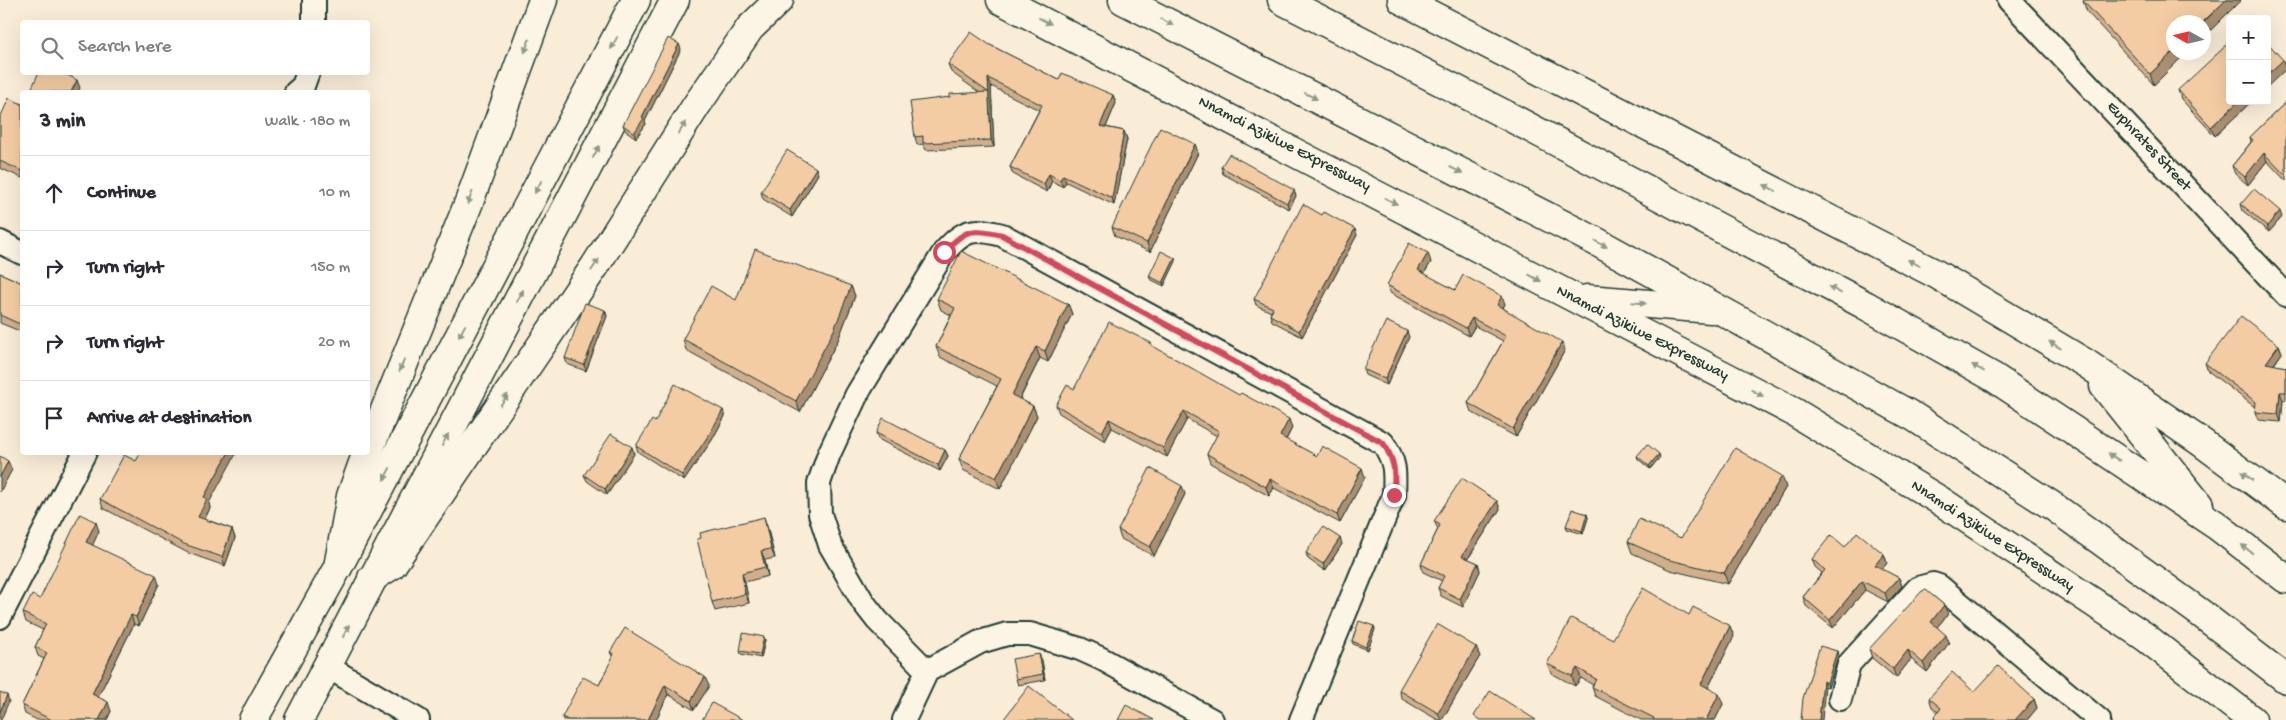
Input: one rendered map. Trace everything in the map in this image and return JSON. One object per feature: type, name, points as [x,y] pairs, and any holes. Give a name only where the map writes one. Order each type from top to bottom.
[{"type":"main road","points":[[370,445],[469,202],[543,0]]},
{"type":"main road","points":[[253,720],[338,566],[636,0]]},
{"type":"main road","points":[[298,720],[328,667],[372,578],[675,0]]},
{"type":"main road","points":[[372,578],[392,565],[595,266],[696,106],[750,28],[779,0]]},
{"type":"main road","name":"Nnamdi Azikiwe Expressway","points":[[1001,0],[1794,412],[1939,500],[2144,636],[2252,720]]},
{"type":"main road","points":[[1123,0],[1597,242],[1914,418],[2054,507],[2199,612],[2286,679]]},
{"type":"main road","points":[[1282,0],[1508,116],[1866,305],[1976,367],[2216,525],[2286,579]]},
{"type":"main road","points":[[1402,0],[1936,274],[2087,364],[2201,442],[2286,504]]},
{"type":"main road","points":[[1418,0],[1442,20]]},
{"type":"main road","points":[[1573,298],[1722,310]]},
{"type":"main road","points":[[2087,364],[2216,525]]},
{"type":"main road","points":[[338,566],[351,496],[366,455]]},
{"type":"street","points":[[314,0],[314,20]]},
{"type":"street","name":"Euphrates Street","points":[[2009,0],[2286,295]]},
{"type":"street","points":[[298,90],[303,86],[307,75]]},
{"type":"street","points":[[927,671],[877,620],[863,602],[830,545],[820,514],[819,483],[829,454],[857,394],[944,252],[958,237],[970,231],[986,230],[1002,235],[1383,443],[1392,458],[1395,474],[1394,495],[1301,720]]},
{"type":"street","points":[[0,242],[20,252]]},
{"type":"street","points":[[0,617],[83,455]]},
{"type":"street","points":[[1840,699],[1849,664],[1918,588],[1933,584],[1947,592],[2098,720]]},
{"type":"street","points":[[904,720],[927,671],[980,642],[1007,634],[1030,634],[1080,649],[1212,720]]},
{"type":"street","points":[[328,667],[418,720]]},
{"type":"building","points":[[2226,0],[2210,15],[2166,15],[2166,59],[2150,74],[2083,1]]},
{"type":"building","points":[[971,32],[990,45],[1059,80],[1062,73],[1113,95],[1100,126],[1124,131],[1112,198],[1063,175],[1060,180],[1049,174],[1044,184],[1010,167],[1042,105],[988,78],[991,140],[923,143],[923,136],[915,137],[910,102],[950,97],[950,94],[988,92],[948,64]]},
{"type":"building","points":[[668,38],[679,44],[642,117],[644,118],[634,133],[623,125]]},
{"type":"building","points":[[2226,46],[2226,105],[2235,105],[2211,127],[2178,90]]},
{"type":"building","points":[[2271,46],[2283,60],[2271,71]]},
{"type":"building","points":[[38,75],[68,75],[77,80],[72,90],[31,90]]},
{"type":"building","points":[[9,98],[20,103],[20,170],[0,161],[0,118]]},
{"type":"building","points":[[2286,102],[2286,176],[2264,153],[2245,177],[2232,166],[2253,140],[2250,137]]},
{"type":"building","points":[[1160,127],[1195,144],[1147,243],[1112,227]]},
{"type":"building","points":[[787,150],[816,168],[790,210],[761,192]]},
{"type":"building","points":[[1229,154],[1294,190],[1287,203],[1221,167]]},
{"type":"building","points":[[2254,189],[2280,211],[2267,226],[2241,204]]},
{"type":"building","points":[[1303,204],[1322,215],[1324,212],[1355,229],[1299,331],[1270,315],[1273,308],[1254,299]]},
{"type":"building","points":[[1409,243],[1428,253],[1418,270],[1455,290],[1463,275],[1502,296],[1497,305],[1562,342],[1513,429],[1468,403],[1506,336],[1472,318],[1466,328],[1387,285]]},
{"type":"building","points":[[755,249],[851,286],[834,330],[796,401],[683,339],[711,286],[736,300]]},
{"type":"building","points":[[961,251],[1068,304],[1045,351],[1036,347],[1012,395],[1033,406],[996,478],[959,459],[1001,379],[936,347],[955,308],[937,299]]},
{"type":"building","points":[[1161,251],[1175,258],[1163,283],[1149,276]]},
{"type":"building","points":[[0,273],[20,282],[20,324],[0,315]]},
{"type":"building","points":[[585,303],[605,310],[584,365],[565,358]]},
{"type":"building","points":[[2241,316],[2279,345],[2266,363],[2286,367],[2286,392],[2280,392],[2278,414],[2255,412],[2256,402],[2205,363]]},
{"type":"building","points":[[1386,321],[1407,331],[1385,379],[1363,369]]},
{"type":"building","points":[[1109,322],[1151,343],[1151,345],[1239,395],[1241,393],[1289,419],[1280,436],[1317,456],[1322,446],[1362,468],[1337,515],[1270,479],[1266,487],[1207,454],[1219,431],[1184,411],[1163,448],[1109,419],[1102,432],[1056,405],[1067,385],[1074,389]]},
{"type":"building","points":[[675,384],[723,410],[682,475],[636,446],[652,420],[655,422]]},
{"type":"building","points":[[883,418],[945,450],[938,465],[876,433]]},
{"type":"building","points":[[611,434],[632,447],[605,489],[584,475]]},
{"type":"building","points":[[1647,444],[1659,454],[1649,466],[1637,456]]},
{"type":"building","points":[[1735,448],[1782,476],[1724,573],[1666,559],[1628,542],[1639,519],[1681,538]]},
{"type":"building","points":[[124,455],[136,461],[139,455],[227,455],[204,497],[207,499],[198,517],[232,529],[222,557],[184,544],[100,499]]},
{"type":"building","points":[[0,456],[8,461],[0,477]]},
{"type":"building","points":[[1150,468],[1182,486],[1150,547],[1118,530]]},
{"type":"building","points":[[1462,478],[1497,501],[1462,556],[1478,563],[1460,599],[1438,588],[1444,576],[1421,564],[1440,525],[1434,521]]},
{"type":"building","points":[[1572,509],[1587,514],[1582,531],[1566,526]]},
{"type":"building","points":[[80,514],[96,522],[86,542],[156,575],[136,617],[131,615],[92,694],[108,702],[99,720],[52,720],[22,705],[47,653],[35,647],[46,624],[23,613],[32,595],[40,599]]},
{"type":"building","points":[[764,517],[771,549],[761,551],[765,567],[742,573],[745,594],[712,602],[697,539],[701,538],[700,533]]},
{"type":"building","points":[[1323,527],[1340,538],[1323,564],[1306,553]]},
{"type":"building","points":[[1857,532],[1884,554],[1875,565],[1899,578],[1885,593],[1862,581],[1830,620],[1803,597],[1825,570],[1812,559],[1831,535],[1845,547]]},
{"type":"building","points":[[1643,588],[1689,615],[1693,607],[1730,626],[1701,684],[1719,694],[1706,720],[1653,720],[1654,718],[1592,687],[1596,679],[1577,668],[1572,676],[1547,664],[1571,618],[1613,639]]},
{"type":"building","points":[[1926,590],[1944,605],[1931,622],[1946,635],[1923,663],[1908,650],[1893,669],[1869,649],[1922,591]]},
{"type":"building","points":[[1359,621],[1374,626],[1366,647],[1352,641]]},
{"type":"building","points":[[1437,624],[1476,647],[1438,713],[1399,690]]},
{"type":"building","points":[[625,628],[705,677],[691,701],[665,685],[648,720],[568,720],[562,717],[583,677],[599,685],[614,654],[610,652]]},
{"type":"building","points":[[743,633],[764,637],[760,654],[740,651]]},
{"type":"building","points":[[1820,646],[1837,651],[1827,683],[1823,681],[1819,720],[1801,720],[1803,698]]},
{"type":"building","points":[[1039,654],[1043,674],[1016,679],[1012,659]]},
{"type":"building","points":[[1998,666],[2034,699],[2015,720],[1936,720],[1934,718],[1941,708],[1929,698],[1952,672],[1974,692]]},
{"type":"building","points":[[1029,686],[1072,720],[1003,720]]},
{"type":"building","points":[[1490,691],[1536,720],[1480,720],[1474,716]]},
{"type":"building","points":[[0,692],[7,695],[0,712]]},
{"type":"building","points":[[712,703],[743,720],[702,720]]},
{"type":"building","points":[[1126,705],[1154,720],[1118,720]]},
{"type":"route","points":[[944,252],[958,237],[970,231],[986,230],[1002,235],[1383,443],[1392,458],[1395,474],[1394,495]]}]
